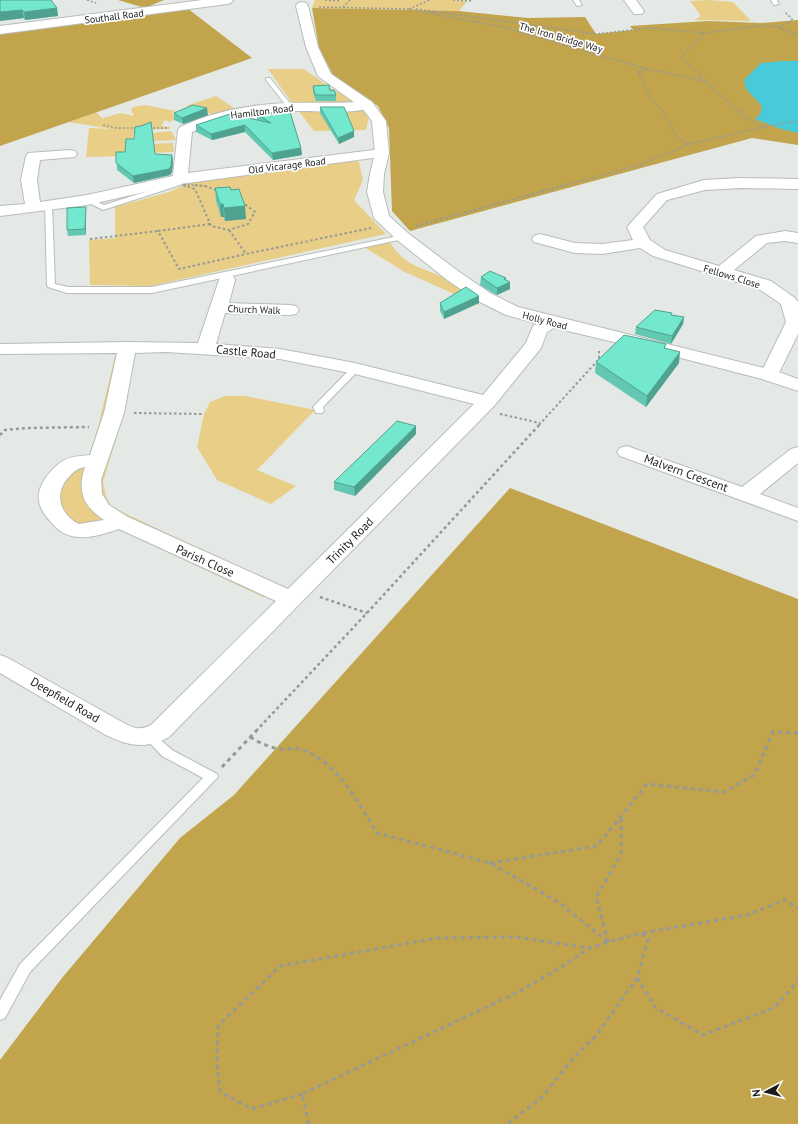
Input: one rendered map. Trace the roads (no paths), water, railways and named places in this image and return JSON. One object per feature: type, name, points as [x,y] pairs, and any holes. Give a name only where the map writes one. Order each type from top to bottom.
[{"type":"street","name":"Southall Road","points":[[0,30],[227,0]]},
{"type":"street","points":[[630,0],[638,12]]},
{"type":"street","points":[[299,3],[312,47],[325,76],[367,106],[379,121],[382,153]]},
{"type":"street","name":"Hamilton Road","points":[[176,182],[185,130],[194,125],[225,116],[268,108],[290,106],[346,108],[367,106]]},
{"type":"street","name":"Old Vicarage Road","points":[[0,211],[48,206],[87,200],[176,182],[382,153]]},
{"type":"street","name":"Holly Road","points":[[382,153],[377,174],[375,192],[382,218],[452,275],[484,297],[512,311],[551,322],[640,342],[768,375],[798,385]]},
{"type":"street","points":[[32,208],[29,180],[33,156],[70,154]]},
{"type":"street","points":[[540,239],[575,248],[602,249],[643,242],[635,227],[662,197],[704,185],[741,183],[798,184]]},
{"type":"street","points":[[721,272],[762,239],[785,236],[798,238]]},
{"type":"street","name":"Fellows Close","points":[[643,242],[659,253],[765,285],[789,302],[795,322],[768,375]]},
{"type":"street","name":"Church Walk","points":[[206,348],[227,280]]},
{"type":"street","name":"Church Walk","points":[[218,308],[290,310]]},
{"type":"street","name":"Trinity Road","points":[[140,737],[160,732],[296,595],[484,405],[535,344],[539,330],[551,322]]},
{"type":"street","name":"Castle Road","points":[[0,349],[127,347],[206,348],[280,354],[355,369],[484,405]]},
{"type":"street","name":"Parish Close","points":[[127,347],[112,420],[91,480],[92,494],[101,509],[120,522],[296,595]]},
{"type":"street","name":"Malvern Crescent","points":[[628,452],[798,515]]},
{"type":"street","points":[[745,495],[798,453]]},
{"type":"street","points":[[98,460],[71,464],[59,475],[52,486],[48,499],[60,521],[74,530],[88,530],[120,522]]},
{"type":"street","name":"Deepfield Road","points":[[0,663],[112,728],[140,737]]},
{"type":"lane","points":[[268,79],[290,106]]},
{"type":"lane","points":[[48,206],[51,285],[67,290],[152,290],[400,234]]},
{"type":"lane","points":[[319,411],[318,407],[355,369]]},
{"type":"lane","points":[[0,1014],[25,968],[212,777],[140,737]]},
{"type":"water","points":[[798,61],[798,133],[781,129],[755,119],[760,114],[762,106],[746,89],[744,80],[761,63]]}]
